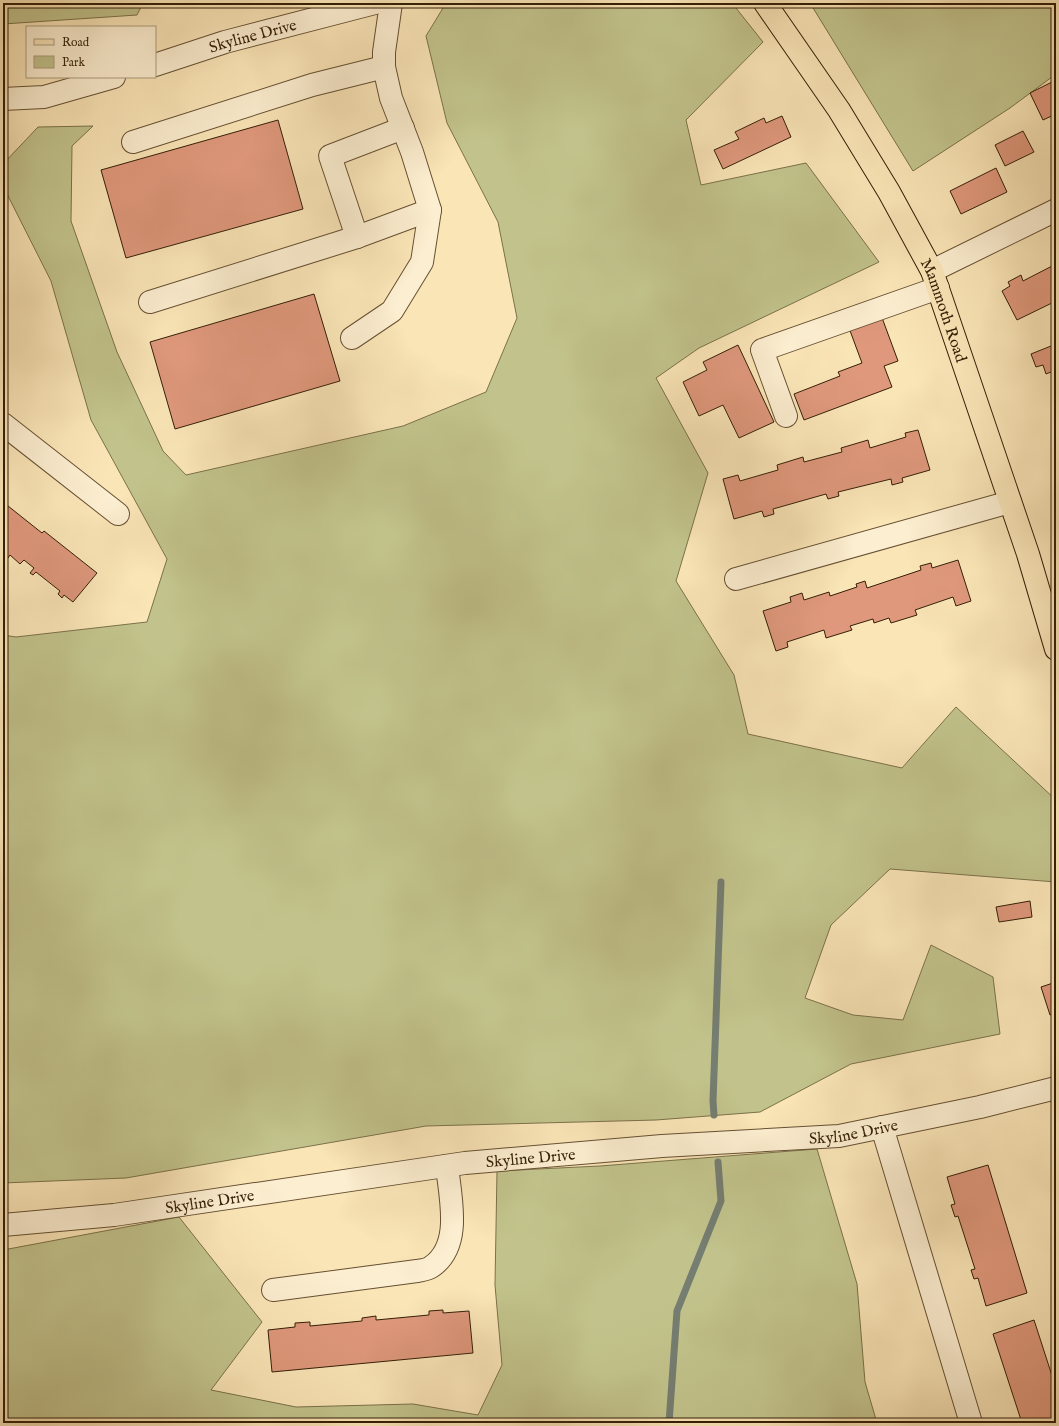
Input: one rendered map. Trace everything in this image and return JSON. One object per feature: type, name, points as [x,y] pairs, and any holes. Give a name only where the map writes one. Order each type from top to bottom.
[{"type":"main road","name":"Mammoth Road","points":[[765,3],[839,110],[889,192],[935,280],[1010,502],[1056,649]]},
{"type":"street","name":"Skyline Drive","points":[[156,65],[224,42],[375,3]]},
{"type":"street","points":[[352,338],[392,311],[422,262],[430,210],[403,128],[391,98],[384,67],[384,52],[392,3]]},
{"type":"street","points":[[133,142],[312,85],[384,67]]},
{"type":"street","points":[[3,99],[44,96],[110,78]]},
{"type":"street","points":[[357,237],[330,156],[403,128]]},
{"type":"street","points":[[150,302],[357,237],[430,210]]},
{"type":"street","points":[[786,416],[762,350],[935,280],[1056,210]]},
{"type":"street","points":[[3,424],[118,514]]},
{"type":"street","points":[[736,579],[1010,502]]},
{"type":"street","name":"Skyline Drive","points":[[3,1225],[114,1214],[447,1166],[662,1146],[839,1136],[980,1107],[1056,1088]]},
{"type":"street","points":[[882,1127],[971,1423]]},
{"type":"street","points":[[273,1290],[430,1268],[440,1260],[448,1244],[452,1229],[447,1166]]},
{"type":"green space","points":[[3,3],[143,3],[137,15],[3,24]]},
{"type":"green space","points":[[457,3],[732,3],[763,42],[686,120],[701,185],[806,163],[879,262],[699,348],[656,378],[708,473],[676,581],[734,675],[748,734],[902,768],[956,707],[1056,800],[1056,882],[890,869],[831,925],[805,998],[853,1015],[903,1020],[931,945],[993,977],[1000,1034],[851,1064],[760,1112],[656,1120],[426,1126],[126,1178],[3,1183],[3,635],[16,637],[147,622],[167,559],[91,420],[51,281],[3,186],[3,164],[38,127],[93,126],[72,146],[71,221],[117,352],[163,451],[186,475],[403,426],[486,392],[517,318],[498,222],[447,123],[426,36],[443,8]]},
{"type":"green space","points":[[810,3],[1056,3],[1056,74],[1010,108],[913,171]]},
{"type":"green space","points":[[817,1149],[857,1284],[865,1382],[877,1423],[3,1423],[3,1250],[179,1217],[262,1322],[211,1390],[296,1407],[413,1404],[478,1415],[502,1365],[495,1285],[497,1171],[600,1166]]},
{"type":"building","points":[[1056,80],[1056,114],[1043,120],[1030,93]]},
{"type":"building","points":[[782,116],[791,137],[723,169],[714,150],[739,139],[735,132],[764,118],[766,123]]},
{"type":"building","points":[[278,120],[303,209],[126,258],[101,170]]},
{"type":"building","points":[[1023,131],[1034,152],[1005,166],[995,145]]},
{"type":"building","points":[[996,168],[1007,192],[961,214],[950,191]]},
{"type":"building","points":[[1056,264],[1056,301],[1017,320],[1002,291],[1010,286],[1008,282],[1021,275],[1023,281]]},
{"type":"building","points":[[314,294],[340,381],[175,429],[150,342]]},
{"type":"building","points":[[881,315],[898,361],[884,366],[892,387],[804,420],[794,394],[840,376],[838,372],[862,363],[849,328]]},
{"type":"building","points":[[1056,344],[1056,370],[1046,374],[1043,365],[1036,367],[1031,354]]},
{"type":"building","points":[[738,345],[774,422],[739,438],[723,405],[699,416],[683,382],[707,370],[703,362]]},
{"type":"building","points":[[918,430],[930,470],[902,478],[903,482],[892,485],[891,479],[838,492],[839,496],[828,499],[826,494],[773,509],[774,514],[764,517],[762,511],[734,519],[723,479],[738,475],[740,481],[778,470],[777,465],[803,457],[804,462],[842,452],[841,448],[868,440],[870,448],[906,437],[905,433]]},
{"type":"building","points":[[3,502],[42,533],[44,531],[97,573],[73,602],[64,595],[62,598],[58,594],[60,591],[36,572],[33,575],[30,573],[34,568],[24,560],[20,564],[10,555],[8,558],[4,556],[7,552],[3,548]]},
{"type":"building","points":[[958,560],[971,601],[956,606],[953,597],[915,610],[917,615],[891,623],[889,618],[874,623],[873,619],[850,626],[852,630],[826,638],[824,630],[787,642],[788,647],[776,651],[763,611],[791,602],[790,597],[802,593],[804,600],[829,592],[830,596],[857,587],[856,584],[865,581],[867,588],[921,570],[920,566],[931,563],[932,568]]},
{"type":"building","points":[[1030,901],[1032,917],[999,922],[996,907]]},
{"type":"building","points":[[1056,955],[1056,966],[1053,956]]},
{"type":"building","points":[[1056,982],[1056,1013],[1050,1015],[1041,987]]},
{"type":"building","points":[[988,1165],[1027,1293],[986,1306],[978,1278],[974,1279],[971,1270],[975,1269],[958,1216],[955,1217],[951,1205],[955,1204],[947,1177]]},
{"type":"building","points":[[443,1310],[443,1313],[469,1311],[473,1353],[272,1372],[268,1330],[295,1327],[295,1323],[310,1322],[310,1326],[362,1321],[362,1318],[376,1316],[376,1320],[429,1315],[429,1311]]},
{"type":"building","points":[[1034,1320],[1056,1388],[1056,1423],[1022,1423],[993,1334]]},
{"type":"waterway","points":[[714,1115],[713,1101],[721,882]]},
{"type":"waterway","points":[[669,1423],[677,1311],[721,1201],[718,1162]]}]
